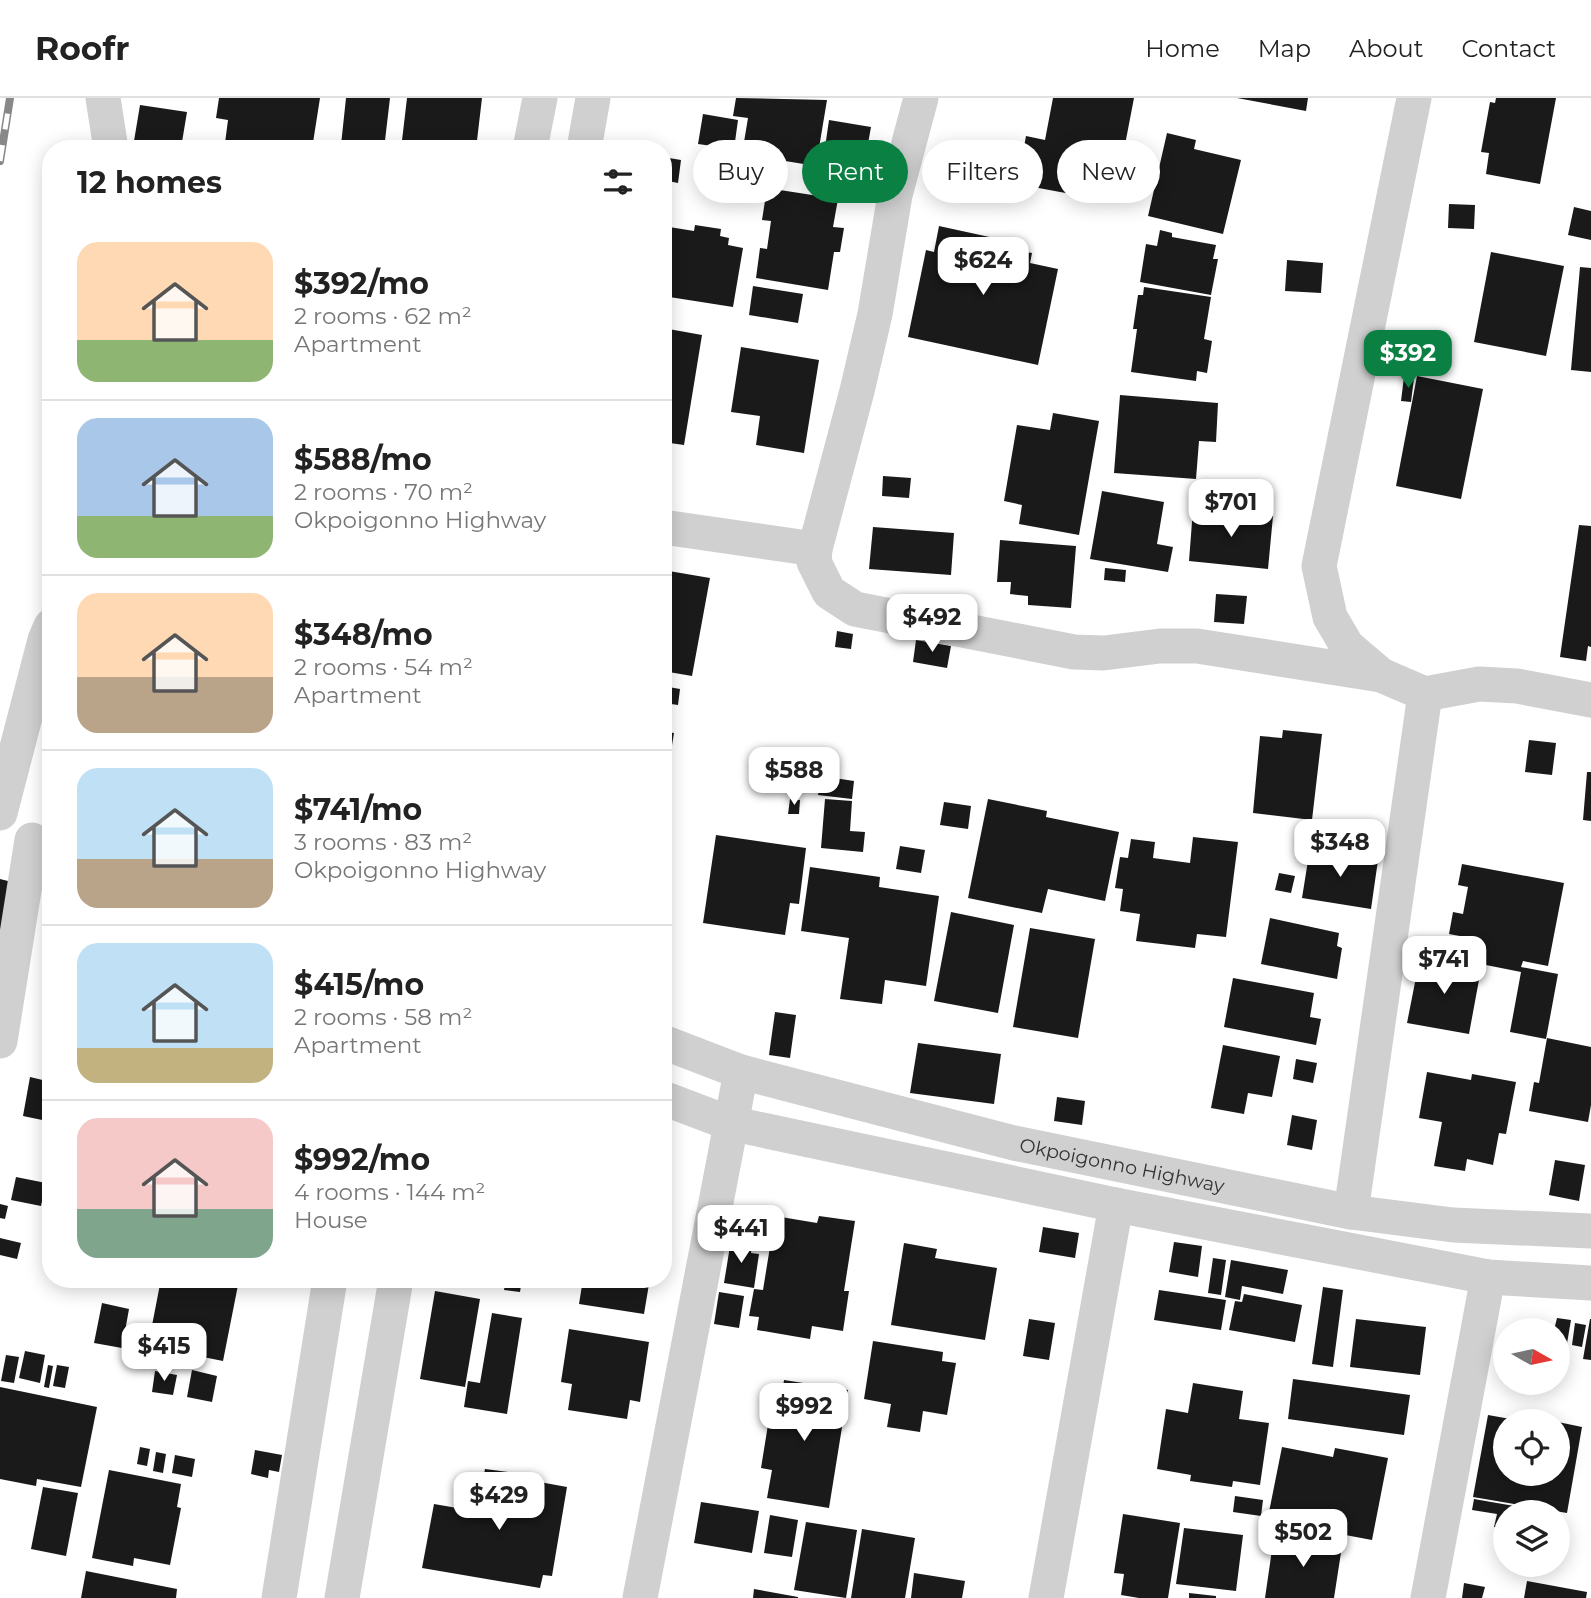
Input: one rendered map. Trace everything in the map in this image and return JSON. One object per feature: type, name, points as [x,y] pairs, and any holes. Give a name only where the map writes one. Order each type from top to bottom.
[{"type":"street","points":[[103,98],[110,140]]},
{"type":"street","points":[[532,140],[540,98]]},
{"type":"street","points":[[586,140],[593,98]]},
{"type":"street","points":[[921,98],[895,195],[875,314],[858,391],[815,549],[814,562],[829,592],[855,608],[1074,652],[1104,653],[1160,646],[1197,646],[1381,675],[1425,694],[1479,684],[1517,686],[1591,700]]},
{"type":"street","points":[[1381,675],[1347,646],[1329,617],[1319,566],[1413,98]]},
{"type":"street","points":[[672,528],[815,549]]},
{"type":"street","points":[[0,813],[42,652]]},
{"type":"street","points":[[1351,1212],[1425,694]]},
{"type":"street","points":[[0,1041],[28,838]]},
{"type":"street","name":"Okpoigonno Highway","points":[[672,1045],[741,1072],[1014,1143],[1351,1212],[1453,1225],[1591,1231]]},
{"type":"street","points":[[640,1598],[729,1123],[741,1072]]},
{"type":"street","name":"Okpoigonno Highway","points":[[672,1101],[729,1123],[1116,1205],[1488,1277],[1591,1283]]},
{"type":"street","points":[[1046,1598],[1116,1205]]},
{"type":"street","points":[[1428,1598],[1488,1277]]},
{"type":"street","points":[[279,1598],[329,1288]]},
{"type":"street","points":[[342,1598],[394,1288]]},
{"type":"building","points":[[219,98],[320,98],[313,140],[225,140],[228,120],[216,118]]},
{"type":"building","points":[[346,98],[390,98],[385,140],[342,140]]},
{"type":"building","points":[[407,98],[482,98],[477,140],[402,140]]},
{"type":"building","points":[[736,98],[827,100],[820,140],[802,140],[802,164],[788,161],[788,140],[744,140],[748,118],[733,116]]},
{"type":"building","points":[[1053,98],[1134,98],[1126,140],[1057,140],[1057,191],[1043,189],[1043,140],[1025,140],[1026,136],[1045,140]]},
{"type":"building","points":[[1237,98],[1308,98],[1306,111]]},
{"type":"building","points":[[1496,98],[1556,98],[1540,184],[1486,174],[1489,153],[1481,152],[1490,102],[1495,103]]},
{"type":"building","points":[[140,105],[187,112],[182,140],[134,140]]},
{"type":"building","points":[[703,114],[738,120],[735,140],[699,140]]},
{"type":"building","points":[[829,120],[871,127],[869,140],[826,140]]},
{"type":"building","points":[[1167,133],[1196,140],[1194,149],[1241,160],[1223,234],[1148,216],[1151,203],[1160,203],[1160,164]]},
{"type":"building","points":[[672,158],[681,160],[678,183],[672,182]]},
{"type":"building","points":[[788,191],[802,193],[802,203],[837,203],[833,227],[844,228],[840,252],[834,252],[828,290],[756,278],[760,248],[767,249],[771,221],[762,220],[765,203],[788,203]]},
{"type":"building","points":[[1449,204],[1475,205],[1474,229],[1448,228]]},
{"type":"building","points":[[1574,207],[1591,211],[1591,240],[1568,235]]},
{"type":"building","points":[[695,225],[721,229],[720,236],[729,238],[728,245],[743,248],[733,307],[672,297],[672,227],[694,231]]},
{"type":"building","points":[[939,226],[1021,244],[1019,251],[1032,253],[1030,263],[1058,269],[1038,365],[908,337],[926,250],[934,252]]},
{"type":"building","points":[[1160,230],[1172,233],[1172,237],[1216,245],[1213,259],[1218,259],[1211,295],[1140,282],[1146,244],[1157,246]]},
{"type":"building","points":[[1491,252],[1564,266],[1546,356],[1474,342]]},
{"type":"building","points":[[1287,260],[1323,263],[1321,293],[1285,291]]},
{"type":"building","points":[[1580,267],[1591,268],[1591,372],[1571,370]]},
{"type":"building","points":[[753,286],[803,294],[798,323],[749,315]]},
{"type":"building","points":[[1144,287],[1211,297],[1204,339],[1212,341],[1207,373],[1197,371],[1196,381],[1131,372],[1138,295],[1143,295]]},
{"type":"building","points":[[672,330],[702,335],[684,445],[672,443]]},
{"type":"building","points":[[741,347],[819,360],[804,453],[756,445],[760,416],[731,412]]},
{"type":"building","points":[[1417,376],[1483,389],[1461,499],[1396,486]]},
{"type":"building","points":[[1404,377],[1414,378],[1411,402],[1401,401]]},
{"type":"building","points":[[1120,395],[1218,403],[1216,442],[1199,441],[1196,479],[1114,473]]},
{"type":"building","points":[[1053,413],[1099,421],[1079,535],[1019,524],[1022,505],[1004,501],[1017,425],[1050,430]]},
{"type":"building","points":[[883,476],[911,478],[909,498],[882,496]]},
{"type":"building","points":[[1102,491],[1164,502],[1157,544],[1173,547],[1168,572],[1090,559]]},
{"type":"building","points":[[1193,509],[1273,516],[1268,569],[1189,561]]},
{"type":"building","points":[[1579,525],[1591,526],[1591,647],[1588,646],[1586,661],[1560,657]]},
{"type":"building","points":[[873,527],[954,533],[951,575],[869,569]]},
{"type":"building","points":[[1000,540],[1076,546],[1071,608],[1028,605],[1028,596],[1010,594],[1011,582],[997,582]]},
{"type":"building","points":[[1105,568],[1126,570],[1125,582],[1104,580]]},
{"type":"building","points":[[672,572],[710,578],[692,676],[672,673]]},
{"type":"building","points":[[1216,594],[1247,596],[1244,624],[1214,622]]},
{"type":"building","points":[[837,631],[853,634],[851,649],[835,647]]},
{"type":"building","points":[[916,640],[951,646],[947,668],[913,662]]},
{"type":"building","points":[[672,688],[680,689],[678,705],[672,704]]},
{"type":"building","points":[[1283,730],[1322,734],[1312,820],[1253,813],[1260,736],[1282,738]]},
{"type":"building","points":[[1529,740],[1556,743],[1552,775],[1525,772]]},
{"type":"building","points":[[1587,772],[1591,772],[1591,821],[1583,820]]},
{"type":"building","points":[[821,776],[854,781],[852,799],[818,795]]},
{"type":"building","points":[[790,799],[800,800],[799,814],[788,814]]},
{"type":"building","points":[[825,799],[852,801],[850,831],[865,832],[863,852],[821,848]]},
{"type":"building","points":[[988,799],[1047,811],[1046,817],[1119,832],[1105,901],[1048,889],[1042,913],[968,898]]},
{"type":"building","points":[[944,802],[971,806],[968,829],[940,825]]},
{"type":"building","points":[[716,835],[806,848],[799,904],[790,903],[785,935],[703,923]]},
{"type":"building","points":[[1193,837],[1238,842],[1226,937],[1197,934],[1195,948],[1136,941],[1140,914],[1120,911],[1123,889],[1115,888],[1120,857],[1128,858],[1131,839],[1155,842],[1153,858],[1190,863]]},
{"type":"building","points":[[900,846],[925,850],[921,873],[896,869]]},
{"type":"building","points":[[1310,848],[1378,860],[1371,909],[1302,898]]},
{"type":"building","points":[[1462,864],[1564,883],[1548,966],[1523,961],[1521,967],[1558,974],[1546,1039],[1510,1032],[1521,972],[1471,962],[1476,939],[1449,934],[1453,912],[1463,914],[1468,887],[1458,885]]},
{"type":"building","points":[[810,867],[880,877],[879,887],[939,896],[926,986],[885,980],[882,1004],[840,999],[849,938],[801,931]]},
{"type":"building","points":[[1279,873],[1295,876],[1291,893],[1275,890]]},
{"type":"building","points":[[0,879],[12,882],[0,936]]},
{"type":"building","points":[[951,912],[1014,925],[998,1013],[934,1001]]},
{"type":"building","points":[[1270,918],[1339,933],[1337,946],[1342,948],[1337,979],[1261,964]]},
{"type":"building","points":[[1030,928],[1095,939],[1078,1038],[1013,1027]]},
{"type":"building","points":[[1420,957],[1481,969],[1469,1034],[1407,1023]]},
{"type":"building","points":[[1233,978],[1314,993],[1310,1017],[1321,1019],[1316,1045],[1224,1027]]},
{"type":"building","points":[[775,1012],[796,1015],[790,1058],[769,1055]]},
{"type":"building","points":[[1547,1038],[1591,1047],[1591,1105],[1588,1122],[1529,1111],[1534,1082],[1539,1083]]},
{"type":"building","points":[[918,1043],[1001,1054],[994,1104],[910,1093]]},
{"type":"building","points":[[1223,1045],[1280,1056],[1272,1097],[1248,1093],[1244,1114],[1211,1108]]},
{"type":"building","points":[[1296,1059],[1317,1063],[1313,1083],[1293,1079]]},
{"type":"building","points":[[1427,1072],[1471,1080],[1472,1074],[1516,1082],[1506,1134],[1499,1133],[1493,1165],[1467,1159],[1465,1171],[1434,1166],[1442,1122],[1419,1118]]},
{"type":"building","points":[[30,1077],[42,1080],[42,1120],[23,1116]]},
{"type":"building","points":[[1057,1097],[1085,1101],[1082,1125],[1054,1121]]},
{"type":"building","points":[[1292,1115],[1317,1120],[1312,1150],[1287,1145]]},
{"type":"building","points":[[1555,1160],[1585,1165],[1579,1201],[1549,1195]]},
{"type":"building","points":[[16,1177],[42,1182],[41,1206],[11,1200]]},
{"type":"building","points":[[0,1204],[8,1206],[5,1219],[0,1218]]},
{"type":"building","points":[[775,1216],[817,1223],[819,1216],[855,1221],[844,1291],[849,1291],[843,1331],[812,1326],[810,1339],[757,1330],[759,1317],[749,1316],[754,1289],[763,1290]]},
{"type":"building","points":[[1043,1227],[1079,1233],[1075,1258],[1039,1252]]},
{"type":"building","points":[[0,1238],[21,1243],[17,1259],[0,1255]]},
{"type":"building","points":[[731,1240],[752,1244],[751,1253],[759,1254],[754,1288],[724,1283]]},
{"type":"building","points":[[1174,1242],[1202,1246],[1198,1277],[1169,1272]]},
{"type":"building","points":[[904,1243],[937,1249],[935,1258],[997,1268],[985,1340],[891,1325]]},
{"type":"building","points":[[1213,1258],[1226,1260],[1221,1295],[1208,1293]]},
{"type":"building","points":[[1231,1260],[1288,1270],[1283,1294],[1242,1286],[1240,1300],[1225,1297]]},
{"type":"building","points":[[1323,1287],[1343,1290],[1333,1367],[1312,1364]]},
{"type":"building","points":[[159,1288],[237,1288],[223,1361],[148,1346]]},
{"type":"building","points":[[504,1288],[521,1288],[520,1292]]},
{"type":"building","points":[[582,1288],[648,1288],[644,1314],[579,1304]]},
{"type":"building","points":[[1159,1290],[1226,1300],[1221,1330],[1154,1320]]},
{"type":"building","points":[[435,1291],[480,1299],[465,1387],[420,1379]]},
{"type":"building","points":[[719,1292],[744,1296],[739,1328],[714,1324]]},
{"type":"building","points":[[1244,1294],[1302,1305],[1295,1342],[1229,1330],[1235,1301],[1242,1302]]},
{"type":"building","points":[[102,1303],[129,1309],[122,1348],[94,1343]]},
{"type":"building","points":[[492,1313],[522,1318],[507,1414],[464,1407],[468,1381],[480,1383]]},
{"type":"building","points":[[1029,1319],[1055,1323],[1049,1360],[1023,1356]]},
{"type":"building","points":[[1356,1319],[1426,1327],[1420,1375],[1350,1367]]},
{"type":"building","points":[[1591,1319],[1591,1360],[1583,1359]]},
{"type":"building","points":[[1575,1323],[1586,1325],[1582,1347],[1572,1345]]},
{"type":"building","points":[[569,1329],[649,1342],[640,1402],[630,1400],[627,1419],[568,1410],[572,1384],[561,1382]]},
{"type":"building","points":[[873,1341],[943,1352],[942,1361],[956,1363],[947,1415],[923,1411],[920,1432],[887,1427],[891,1404],[864,1399]]},
{"type":"building","points":[[25,1351],[45,1355],[40,1383],[19,1378]]},
{"type":"building","points":[[6,1355],[19,1357],[14,1383],[1,1381]]},
{"type":"building","points":[[48,1365],[53,1366],[49,1388],[44,1387]]},
{"type":"building","points":[[57,1365],[69,1367],[65,1388],[53,1386]]},
{"type":"building","points":[[192,1370],[217,1376],[212,1402],[187,1397]]},
{"type":"building","points":[[155,1371],[177,1375],[173,1395],[152,1392]]},
{"type":"building","points":[[1293,1379],[1410,1395],[1404,1435],[1288,1419]]},
{"type":"building","points":[[784,1380],[848,1390],[829,1508],[767,1498],[772,1470],[761,1468],[772,1400],[781,1401]]},
{"type":"building","points":[[1193,1383],[1243,1391],[1239,1419],[1269,1423],[1260,1485],[1233,1481],[1232,1487],[1190,1481],[1191,1475],[1157,1469],[1166,1409],[1188,1413]]},
{"type":"building","points":[[0,1387],[97,1407],[81,1487],[37,1479],[36,1486],[0,1479]]},
{"type":"building","points":[[1488,1415],[1493,1416],[1493,1486],[1570,1486],[1570,1424],[1582,1427],[1569,1500],[1493,1500],[1473,1497]]},
{"type":"building","points":[[140,1447],[150,1449],[147,1466],[137,1464]]},
{"type":"building","points":[[1282,1447],[1333,1457],[1335,1448],[1388,1458],[1372,1540],[1324,1531],[1325,1527],[1268,1517]]},
{"type":"building","points":[[255,1450],[282,1455],[279,1472],[269,1470],[268,1478],[251,1474]]},
{"type":"building","points":[[156,1452],[166,1454],[163,1473],[153,1471]]},
{"type":"building","points":[[175,1455],[195,1459],[192,1477],[172,1473]]},
{"type":"building","points":[[485,1469],[508,1472],[507,1476],[567,1487],[552,1576],[543,1575],[540,1588],[422,1568],[434,1504],[463,1509],[464,1502],[478,1504]]},
{"type":"building","points":[[109,1470],[181,1484],[177,1507],[181,1508],[170,1565],[134,1558],[133,1566],[92,1558]]},
{"type":"building","points":[[43,1487],[78,1493],[66,1556],[31,1549]]},
{"type":"building","points":[[1235,1496],[1263,1500],[1261,1516],[1233,1512]]},
{"type":"building","points":[[1474,1499],[1493,1502],[1493,1513],[1472,1510]]},
{"type":"building","points":[[701,1502],[759,1511],[752,1553],[694,1543]]},
{"type":"building","points":[[1123,1514],[1180,1523],[1168,1598],[1121,1595],[1124,1574],[1114,1573]]},
{"type":"building","points":[[770,1515],[798,1520],[792,1557],[764,1553]]},
{"type":"building","points":[[806,1522],[857,1530],[846,1598],[794,1590]]},
{"type":"building","points":[[1184,1528],[1243,1535],[1236,1591],[1176,1584]]},
{"type":"building","points":[[862,1529],[915,1538],[905,1598],[851,1598]]},
{"type":"building","points":[[1274,1536],[1315,1541],[1316,1537],[1333,1539],[1333,1544],[1342,1546],[1334,1598],[1265,1598]]},
{"type":"building","points":[[86,1571],[177,1589],[176,1598],[81,1598]]},
{"type":"building","points":[[914,1573],[965,1581],[962,1598],[911,1598]]},
{"type":"building","points":[[1527,1581],[1587,1592],[1586,1598],[1524,1598]]},
{"type":"building","points":[[1464,1583],[1485,1587],[1482,1598],[1462,1598]]},
{"type":"building","points":[[754,1589],[798,1597],[798,1598],[753,1598]]},
{"type":"building","points":[[1189,1593],[1216,1596],[1216,1598],[1189,1598]]},
{"type":"railway","points":[[0,161],[10,98]]}]
